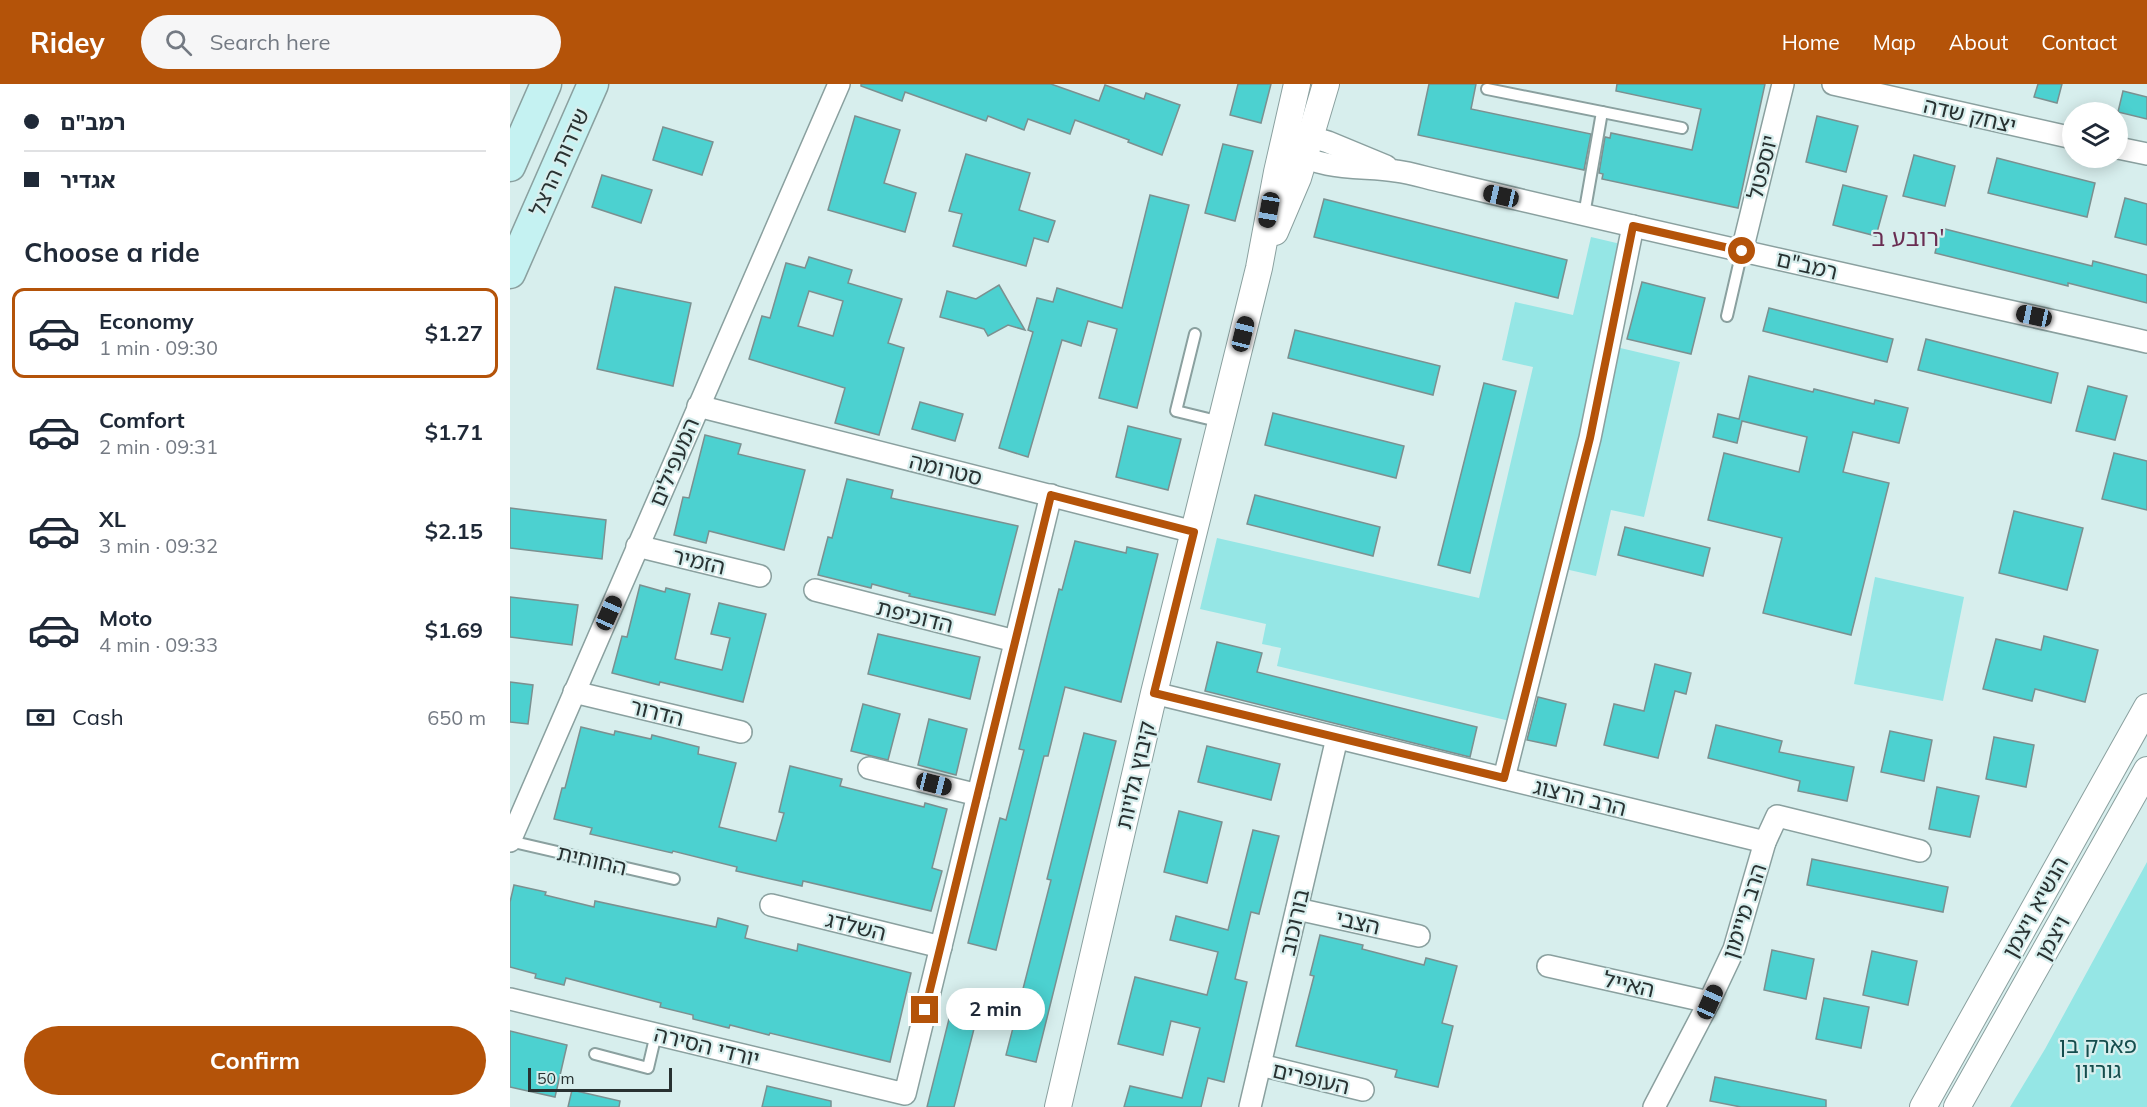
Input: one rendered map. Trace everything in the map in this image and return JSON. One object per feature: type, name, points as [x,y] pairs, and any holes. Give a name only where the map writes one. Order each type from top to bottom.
[{"type":"main road","name":"שדרות הרצל","points":[[510,166],[546,84]]},
{"type":"main road","name":"שדרות הרצל","points":[[510,273],[594,84]]},
{"type":"street","name":"המעפילים","points":[[510,841],[839,84]]},
{"type":"street","name":"קיבוץ גלויות","points":[[1058,1107],[1154,693],[1259,268],[1297,84]]},
{"type":"street","name":"קיבוץ גלויות","points":[[1259,268],[1287,205],[1308,148],[1326,84]]},
{"type":"street","name":"יוספטל","points":[[1742,251],[1783,84]]},
{"type":"street","name":"יצחק שדה","points":[[1833,84],[2062,136]]},
{"type":"street","name":"רמב\"ם","points":[[1283,143],[1308,148],[1358,169],[1397,171],[2147,342]]},
{"type":"street","points":[[2128,150],[2147,154]]},
{"type":"street","points":[[1504,778],[1590,438],[1633,226]]},
{"type":"street","name":"סטרומה","points":[[698,406],[1194,532]]},
{"type":"street","points":[[941,947],[1051,495]]},
{"type":"street","name":"הזמיר","points":[[637,546],[760,576]]},
{"type":"street","name":"הדוכיפת","points":[[815,590],[1015,641]]},
{"type":"street","name":"הדרור","points":[[574,692],[741,732]]},
{"type":"street","name":"הרב הרצוג","points":[[1154,693],[1765,842]]},
{"type":"street","name":"הנשיא ויצמן","points":[[1923,1107],[2147,707]]},
{"type":"street","name":"בורוכוב","points":[[1250,1107],[1336,738]]},
{"type":"street","points":[[869,768],[978,795]]},
{"type":"street","name":"ויצמן","points":[[1958,1107],[2147,770]]},
{"type":"street","points":[[1765,842],[1777,816],[1920,851]]},
{"type":"street","name":"הרב מיימון","points":[[1654,1107],[1710,1002],[1734,949],[1765,842]]},
{"type":"street","name":"השלדג","points":[[771,905],[941,947]]},
{"type":"street","name":"הצבי","points":[[1297,909],[1419,936]]},
{"type":"street","name":"יורדי הסירה","points":[[510,999],[905,1094],[941,947]]},
{"type":"street","name":"האייל","points":[[1548,966],[1710,1002]]},
{"type":"street","name":"העופרים","points":[[1260,1065],[1363,1090]]},
{"type":"lane","points":[[1487,89],[1682,128]]},
{"type":"lane","points":[[1584,215],[1602,112]]},
{"type":"lane","points":[[1727,316],[1742,251]]},
{"type":"lane","points":[[1196,334],[1176,411],[1222,422]]},
{"type":"lane","name":"החוחית","points":[[510,841],[674,879]]},
{"type":"lane","points":[[594,1054],[648,1068],[656,1034]]},
{"type":"green space","points":[[1591,237],[1625,245],[1514,722],[1277,666],[1281,648],[1262,644],[1266,624],[1200,609],[1217,538],[1479,598],[1533,367],[1502,360],[1515,302],[1573,315]]},
{"type":"green space","points":[[1616,347],[1680,362],[1644,517],[1611,510],[1596,576],[1565,569]]},
{"type":"green space","points":[[1875,577],[1964,597],[1943,701],[1854,684]]},
{"type":"green space","name":"פארק בן גוריון","points":[[2147,862],[2147,1107],[2010,1107],[2045,1049]]},
{"type":"building","points":[[861,84],[1051,84],[1099,101],[1105,85],[1144,99],[1146,93],[1180,105],[1162,155],[1075,120],[1070,134],[1028,119],[1024,130],[988,116],[986,121],[905,92],[902,101],[861,86]]},
{"type":"building","points":[[1238,84],[1271,84],[1261,123],[1230,115]]},
{"type":"building","points":[[1429,84],[1476,84],[1471,109],[1591,134],[1584,170],[1418,135]]},
{"type":"building","points":[[1617,84],[1765,84],[1738,208],[1602,179],[1603,174],[1599,173],[1605,137],[1610,138],[1611,133],[1692,150],[1701,109],[1616,91]]},
{"type":"building","points":[[2038,84],[2062,84],[2057,103],[2034,97]]},
{"type":"building","points":[[2123,91],[2147,97],[2147,119],[2128,114],[2128,102],[2120,102]]},
{"type":"building","points":[[855,116],[900,130],[884,183],[916,193],[905,232],[828,210]]},
{"type":"building","points":[[1817,116],[1858,126],[1846,172],[1806,162]]},
{"type":"building","points":[[663,127],[713,142],[702,175],[653,160]]},
{"type":"building","points":[[1223,144],[1253,151],[1235,221],[1205,213]]},
{"type":"building","points":[[966,154],[1030,173],[1019,210],[1055,221],[1048,242],[1034,238],[1026,266],[953,246],[962,214],[949,211]]},
{"type":"building","points":[[1914,155],[1955,166],[1945,206],[1903,196]]},
{"type":"building","points":[[1997,158],[2095,183],[2087,217],[1988,193]]},
{"type":"building","points":[[602,175],[652,190],[641,223],[592,207]]},
{"type":"building","points":[[1843,185],[1887,196],[1876,236],[1833,225]]},
{"type":"building","points":[[1150,195],[1189,205],[1137,408],[1099,398],[1117,329],[1088,321],[1081,346],[1062,340],[1028,457],[999,448],[1033,332],[1028,330],[1037,298],[1053,302],[1057,288],[1122,308]]},
{"type":"building","points":[[2125,198],[2147,204],[2147,245],[2115,237]]},
{"type":"building","points":[[1324,199],[1567,260],[1558,298],[1314,237]]},
{"type":"building","points":[[1941,228],[2092,266],[2093,261],[2147,275],[2147,303],[1935,253]]},
{"type":"building","points":[[809,257],[852,270],[848,283],[902,299],[888,343],[904,348],[879,435],[835,423],[845,388],[749,359],[762,316],[770,318],[786,263],[805,268]],"holes":[[[809,291],[843,301],[833,336],[798,326]]]},
{"type":"building","points":[[1642,282],[1705,298],[1691,354],[1627,339]]},
{"type":"building","points":[[999,285],[1025,330],[1008,325],[988,336],[984,329],[940,317],[947,291],[976,299]]},
{"type":"building","points":[[615,287],[691,303],[673,386],[597,369]]},
{"type":"building","points":[[1769,308],[1893,339],[1887,362],[1763,331]]},
{"type":"building","points":[[1295,330],[1440,366],[1433,395],[1288,358]]},
{"type":"building","points":[[1926,339],[2058,373],[2051,403],[1918,370]]},
{"type":"building","points":[[1749,376],[1813,392],[1814,389],[1874,404],[1875,400],[1908,408],[1899,443],[1853,432],[1843,472],[1889,483],[1851,635],[1763,613],[1782,538],[1708,520],[1724,453],[1799,472],[1807,437],[1742,421],[1737,443],[1713,437],[1718,414],[1739,419]]},
{"type":"building","points":[[1484,383],[1516,391],[1470,573],[1438,565]]},
{"type":"building","points":[[2088,386],[2127,396],[2115,440],[2076,431]]},
{"type":"building","points":[[920,402],[963,414],[955,441],[912,429]]},
{"type":"building","points":[[1273,413],[1404,446],[1396,478],[1265,445]]},
{"type":"building","points":[[1128,426],[1181,439],[1168,490],[1116,477]]},
{"type":"building","points":[[705,435],[741,444],[738,454],[805,470],[784,550],[709,531],[706,543],[674,535],[683,497],[689,498]]},
{"type":"building","points":[[2114,453],[2147,461],[2147,510],[2102,499]]},
{"type":"building","points":[[847,479],[893,490],[891,498],[1018,526],[995,615],[909,596],[910,594],[872,584],[871,588],[818,575],[828,537],[832,538]]},
{"type":"building","points":[[1255,495],[1380,527],[1373,556],[1247,524]]},
{"type":"building","points":[[510,508],[606,520],[602,559],[510,548]]},
{"type":"building","points":[[2014,511],[2083,528],[2067,590],[1999,573]]},
{"type":"building","points":[[1625,527],[1710,548],[1703,576],[1618,555]]},
{"type":"building","points":[[1075,541],[1126,553],[1127,547],[1158,554],[1121,702],[1065,687],[1048,756],[1044,756],[996,950],[968,943],[1000,818],[1006,820],[1024,750],[1019,749],[1059,589],[1062,590]]},
{"type":"building","points":[[640,585],[665,592],[666,588],[690,594],[675,659],[722,670],[730,638],[711,634],[719,603],[766,614],[743,702],[612,673],[622,636],[627,637]]},
{"type":"building","points":[[510,597],[578,605],[572,645],[510,637]]},
{"type":"building","points":[[878,634],[980,657],[970,699],[868,674]]},
{"type":"building","points":[[2044,636],[2098,650],[2085,702],[2035,689],[2032,701],[1983,689],[1996,639],[2041,650]]},
{"type":"building","points":[[1217,642],[1262,653],[1257,672],[1477,727],[1470,757],[1205,691]]},
{"type":"building","points":[[1655,664],[1691,673],[1686,694],[1675,691],[1658,758],[1604,745],[1614,704],[1644,711]]},
{"type":"building","points":[[510,682],[533,685],[528,724],[510,722]]},
{"type":"building","points":[[1538,697],[1566,704],[1556,746],[1527,740]]},
{"type":"building","points":[[863,704],[900,714],[888,760],[851,751]]},
{"type":"building","points":[[929,719],[967,729],[956,775],[918,765]]},
{"type":"building","points":[[1716,725],[1782,741],[1779,752],[1854,767],[1847,801],[1798,791],[1800,781],[1708,758]]},
{"type":"building","points":[[581,727],[614,735],[615,731],[651,739],[652,735],[699,747],[698,754],[736,763],[719,827],[776,841],[784,813],[779,812],[790,766],[842,779],[840,786],[924,807],[925,803],[947,809],[932,868],[942,871],[931,911],[803,881],[802,886],[736,871],[737,867],[590,834],[592,828],[554,819],[562,788],[565,788]]},
{"type":"building","points":[[1890,731],[1932,740],[1924,781],[1881,772]]},
{"type":"building","points":[[1084,733],[1116,741],[1036,1062],[1006,1055],[1051,880],[1047,879]]},
{"type":"building","points":[[1994,737],[2034,745],[2026,787],[1986,779]]},
{"type":"building","points":[[1207,746],[1280,764],[1271,800],[1198,782]]},
{"type":"building","points":[[1937,787],[1979,796],[1970,837],[1929,829]]},
{"type":"building","points":[[1179,811],[1222,822],[1207,883],[1164,872]]},
{"type":"building","points":[[1253,830],[1279,836],[1259,914],[1251,912],[1235,979],[1247,982],[1224,1082],[1208,1078],[1201,1107],[1124,1107],[1130,1086],[1182,1098],[1200,1028],[1171,1021],[1163,1055],[1118,1044],[1135,977],[1207,995],[1218,952],[1170,940],[1176,916],[1228,930]]},
{"type":"building","points":[[1812,859],[1948,887],[1943,912],[1807,885]]},
{"type":"building","points":[[514,885],[594,907],[595,901],[716,927],[718,918],[748,926],[745,938],[797,951],[798,944],[911,973],[890,1062],[770,1033],[769,1035],[730,1025],[729,1028],[693,1019],[693,1015],[660,1007],[661,1003],[566,978],[564,985],[535,978],[536,974],[510,967],[510,902]]},
{"type":"building","points":[[1320,935],[1363,945],[1362,949],[1424,965],[1426,958],[1457,966],[1442,1023],[1453,1026],[1438,1087],[1395,1077],[1397,1070],[1296,1046],[1314,976],[1310,975]]},
{"type":"building","points":[[1772,950],[1814,959],[1806,999],[1764,990]]},
{"type":"building","points":[[1872,951],[1917,961],[1908,1005],[1863,995]]},
{"type":"building","points":[[1824,998],[1869,1007],[1861,1048],[1816,1039]]},
{"type":"building","points":[[950,1015],[976,1021],[954,1107],[927,1107]]},
{"type":"building","points":[[510,1031],[567,1045],[555,1097],[510,1087]]},
{"type":"building","points":[[1715,1077],[1826,1100],[1826,1107],[1741,1107],[1710,1101]]},
{"type":"building","points":[[767,1086],[831,1101],[831,1107],[762,1107]]},
{"type":"building","points":[[572,1090],[620,1101],[619,1107],[568,1107]]},
{"type":"district","name":"רובע ב'","points":[[1908,237]]},
{"type":"route","points":[[925,1010],[1051,495],[1194,532],[1154,693],[1504,778],[1590,438],[1633,226],[1742,251]]}]
